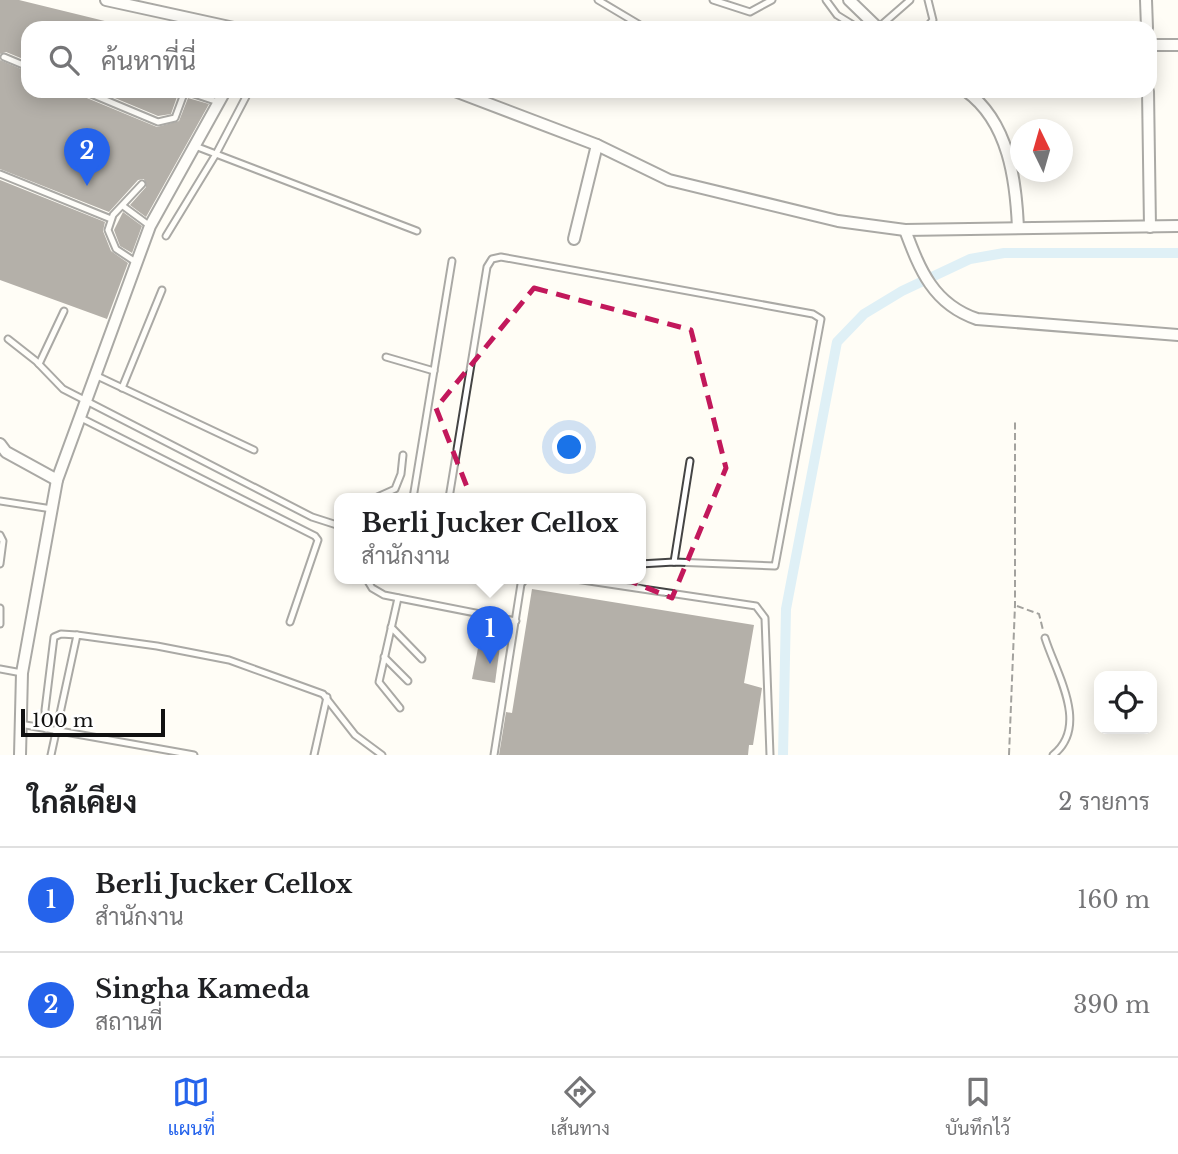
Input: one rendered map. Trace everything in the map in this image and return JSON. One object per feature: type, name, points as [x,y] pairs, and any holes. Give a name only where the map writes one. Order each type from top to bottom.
[{"type":"street","points":[[106,0],[202,21]]},
{"type":"street","points":[[849,0],[871,21]]},
{"type":"street","points":[[1146,0],[1147,21]]},
{"type":"street","points":[[1157,45],[1178,45]]},
{"type":"street","points":[[20,755],[22,673],[57,480],[149,226],[221,98]]},
{"type":"street","points":[[473,98],[597,145],[669,180],[838,221],[905,230],[1178,226]]},
{"type":"street","points":[[972,98],[997,129],[1006,150],[1016,188],[1018,229]]},
{"type":"street","points":[[1148,98],[1150,227]]},
{"type":"street","points":[[574,239],[597,145]]},
{"type":"street","points":[[905,230],[928,285],[959,313],[976,319],[1178,335]]},
{"type":"street","points":[[0,444],[6,452],[57,480]]},
{"type":"lane","points":[[598,0],[633,21]]},
{"type":"lane","points":[[713,0],[750,12],[772,0]]},
{"type":"lane","points":[[826,0],[837,15],[847,21]]},
{"type":"lane","points":[[886,21],[909,0]]},
{"type":"lane","points":[[928,0],[932,21]]},
{"type":"lane","points":[[4,57],[21,64]]},
{"type":"lane","points":[[101,98],[158,122],[175,118],[182,98]]},
{"type":"lane","points":[[206,98],[218,102]]},
{"type":"lane","points":[[166,236],[216,154],[245,98]]},
{"type":"lane","points":[[195,146],[417,231]]},
{"type":"lane","points":[[0,174],[111,219]]},
{"type":"lane","points":[[137,262],[116,250],[110,241],[108,230],[111,219],[142,184]]},
{"type":"lane","points":[[123,206],[149,226]]},
{"type":"lane","points":[[450,493],[487,267],[492,259],[501,257],[813,314],[821,319],[775,566],[674,562],[646,564]]},
{"type":"lane","points":[[414,493],[452,261]]},
{"type":"lane","points":[[122,388],[162,290]]},
{"type":"lane","points":[[39,364],[64,311]]},
{"type":"lane","points":[[8,339],[39,364],[63,389],[312,517],[334,524]]},
{"type":"lane","points":[[386,358],[434,371]]},
{"type":"lane","points":[[95,376],[254,450]]},
{"type":"lane","points":[[80,417],[315,536],[318,540],[290,622]]},
{"type":"lane","points":[[386,493],[395,489],[399,482],[402,455]]},
{"type":"lane","points":[[674,562],[690,461]]},
{"type":"lane","points":[[399,482],[415,486]]},
{"type":"lane","points":[[0,501],[52,509]]},
{"type":"lane","points":[[0,535],[3,541],[0,564]]},
{"type":"lane","points":[[369,584],[372,589],[398,598],[516,621]]},
{"type":"lane","points":[[494,755],[521,584]]},
{"type":"lane","points":[[609,584],[756,606],[761,610],[765,618],[768,666],[770,755]]},
{"type":"lane","points":[[398,598],[380,685],[400,708]]},
{"type":"lane","points":[[0,608],[0,624]]},
{"type":"lane","points":[[391,627],[422,659]]},
{"type":"lane","points":[[46,729],[45,710],[54,637],[61,634],[77,635],[157,646],[229,660],[327,697],[355,735],[382,755]]},
{"type":"lane","points":[[51,755],[77,635]]},
{"type":"lane","points":[[1045,638],[1069,703],[1069,731],[1053,755]]},
{"type":"lane","points":[[384,657],[408,681]]},
{"type":"lane","points":[[0,669],[22,673]]},
{"type":"lane","points":[[314,755],[327,697]]},
{"type":"lane","points":[[20,724],[194,755]]},
{"type":"path","points":[[1009,755],[1015,605],[1015,422]]},
{"type":"path","points":[[1015,605],[1039,614],[1045,638]]},
{"type":"highlighted area","points":[[534,288],[691,330],[726,468],[672,598],[480,520],[436,408]]},
{"type":"building","points":[[0,0],[19,0],[105,21],[21,21],[21,58],[6,52],[0,54]]},
{"type":"building","points":[[0,60],[21,69],[21,98],[87,98],[157,127],[179,121],[188,98],[209,104],[146,217],[130,205],[146,187],[144,179],[138,180],[109,212],[0,169]]},
{"type":"building","points":[[115,98],[177,98],[171,114],[158,116]]},
{"type":"building","points":[[0,180],[105,222],[103,231],[111,251],[128,263],[107,319],[0,280]]},
{"type":"building","points":[[123,212],[142,226],[132,253],[120,246],[114,230]]},
{"type":"building","points":[[532,589],[754,625],[744,683],[762,688],[753,745],[749,745],[748,755],[499,755],[506,712],[512,713]]},
{"type":"building","points":[[479,643],[500,646],[495,683],[472,679]]},
{"type":"waterway","points":[[783,755],[786,609],[837,342],[864,314],[902,291],[970,259],[1004,253],[1178,253]]},
{"type":"place","name":"Singha Kameda","points":[[87,186]]},
{"type":"place","name":"Berli Jucker Cellox","points":[[490,664]]}]
